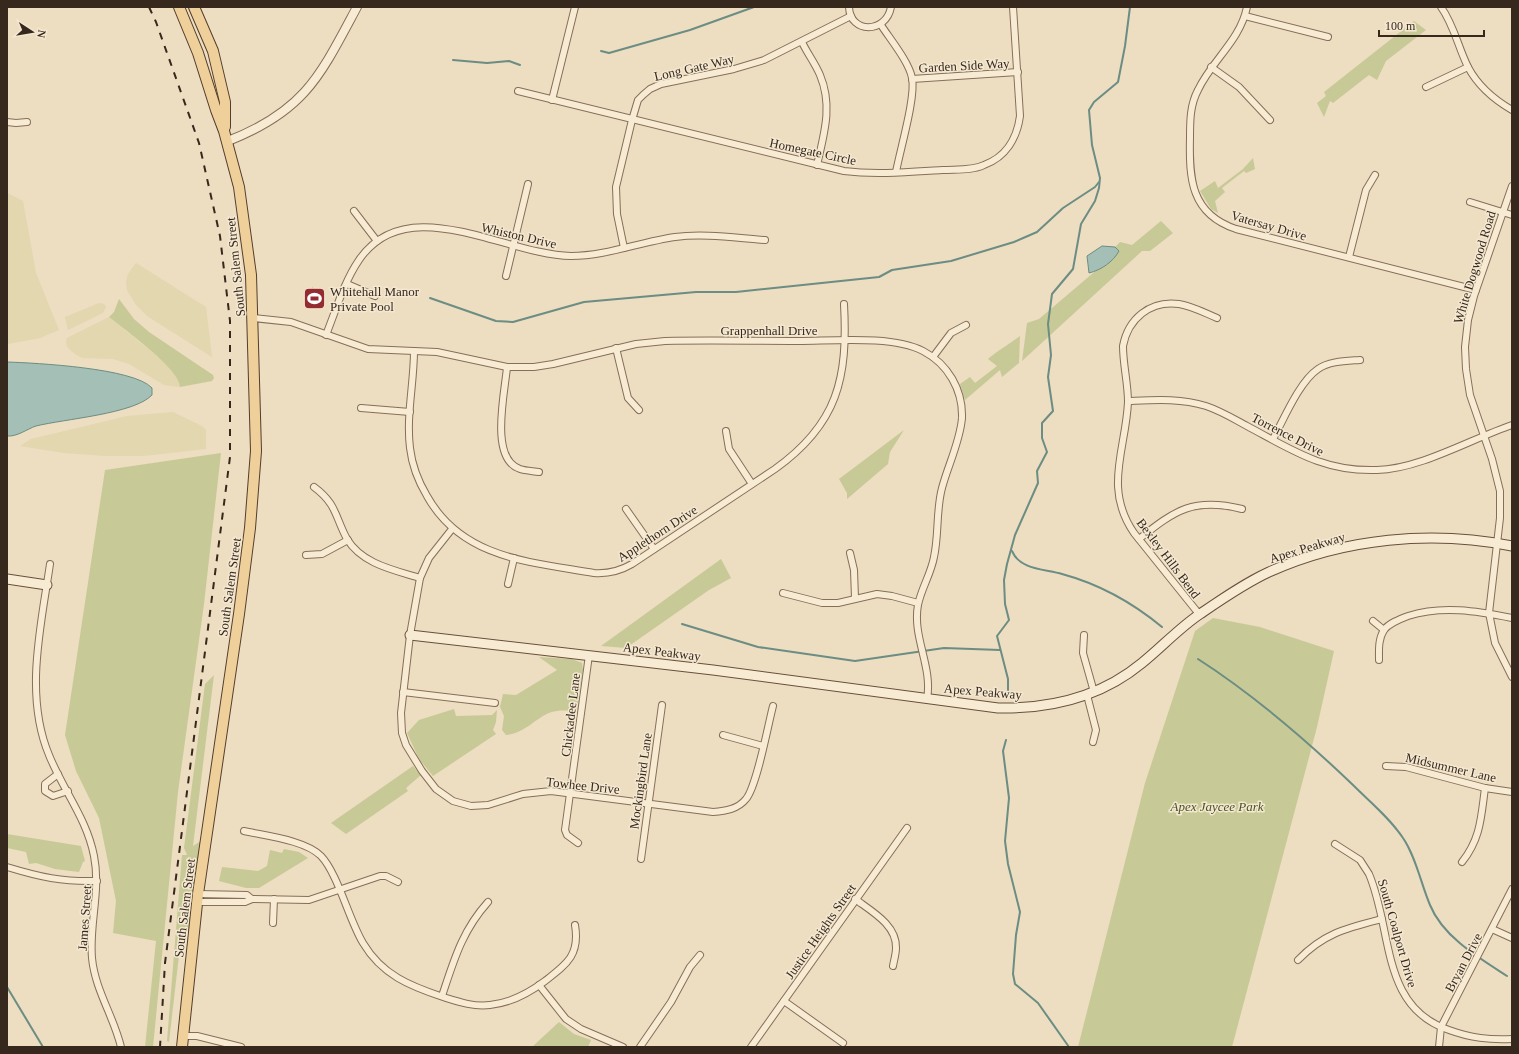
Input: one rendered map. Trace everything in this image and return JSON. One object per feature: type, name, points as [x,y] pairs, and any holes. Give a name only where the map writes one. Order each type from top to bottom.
[{"type":"main road","name":"South Salem Street","points":[[179,7],[198,53],[226,136],[238,187],[247,238],[254,318],[256,451],[250,528],[198,898],[182,1047]]},
{"type":"main road","name":"South Salem Street","points":[[194,7],[213,51],[225,102],[226,136]]},
{"type":"main road","name":"Apex Peakway","points":[[410,636],[589,655],[998,708],[1029,708],[1060,703],[1090,693],[1126,676],[1199,614],[1269,572],[1307,558],[1347,547],[1374,542],[1420,538],[1468,539],[1512,546]]},
{"type":"main road","points":[[7,579],[47,585]]},
{"type":"street","points":[[226,136],[260,127],[276,118],[303,96],[314,82],[333,52],[357,7]]},
{"type":"street","points":[[552,100],[575,7]]},
{"type":"street","points":[[849,7],[851,16],[861,26],[874,27],[881,25],[886,20],[891,7]]},
{"type":"street","name":"Homegate Circle","points":[[518,91],[817,165],[857,173],[976,168],[992,161],[1004,153],[1014,139],[1020,122],[1013,7]]},
{"type":"street","name":"Vatersay Drive","points":[[1247,7],[1245,16],[1234,39],[1211,67],[1197,92],[1191,115],[1191,179],[1197,199],[1203,207],[1214,218],[1227,226],[1476,290]]},
{"type":"street","points":[[1441,7],[1452,25],[1468,67],[1484,90],[1500,103],[1512,110]]},
{"type":"street","name":"Long Gate Way","points":[[624,248],[615,196],[638,100],[646,92],[656,86],[754,63],[802,42],[851,16]]},
{"type":"street","points":[[1245,16],[1328,37]]},
{"type":"street","points":[[881,25],[909,69],[912,78],[912,96],[896,172]]},
{"type":"street","points":[[802,42],[819,73],[828,105],[827,123],[817,165]]},
{"type":"street","points":[[1211,67],[1239,88],[1270,120]]},
{"type":"street","points":[[1426,87],[1468,67]]},
{"type":"street","name":"Garden Side Way","points":[[912,78],[1018,72]]},
{"type":"street","points":[[7,122],[28,122]]},
{"type":"street","points":[[1349,257],[1366,190],[1375,175]]},
{"type":"street","points":[[506,276],[528,184]]},
{"type":"street","name":"White Dogwood Road","points":[[1496,543],[1500,518],[1500,491],[1484,434],[1470,395],[1465,358],[1466,334],[1476,290],[1512,186]]},
{"type":"street","points":[[1470,202],[1512,216]]},
{"type":"street","points":[[354,211],[377,241]]},
{"type":"street","name":"Whiston Drive","points":[[326,334],[347,284],[360,259],[377,241],[397,231],[425,226],[435,227],[548,254],[571,256],[599,254],[659,240],[687,236],[765,240]]},
{"type":"street","points":[[347,284],[375,296]]},
{"type":"street","name":"Applethorn Drive","points":[[414,351],[410,412],[410,448],[416,474],[429,500],[452,528],[488,551],[514,558],[602,574],[622,570],[792,457],[808,442],[820,426],[839,387],[844,363],[844,304]]},
{"type":"street","name":"Bexley Hills Bend","points":[[1199,614],[1139,539],[1125,515],[1118,485],[1117,471],[1128,401],[1123,346],[1128,329],[1138,316],[1152,307],[1172,304],[1187,306],[1217,318]]},
{"type":"street","name":"Grappenhall Drive","points":[[254,318],[291,322],[368,349],[437,352],[507,367],[534,367],[553,364],[616,348],[665,341],[844,340],[901,344],[915,347],[934,357],[946,370],[955,384],[960,396],[962,418],[941,491],[934,559],[918,603],[917,619],[928,682],[927,699]]},
{"type":"street","points":[[934,357],[951,333],[966,325]]},
{"type":"street","points":[[616,348],[628,398],[639,410]]},
{"type":"street","points":[[1273,439],[1303,385],[1317,369],[1332,364],[1360,360]]},
{"type":"street","points":[[507,367],[501,431],[504,454],[514,466],[520,469],[539,472]]},
{"type":"street","name":"Torrence Drive","points":[[1128,401],[1168,400],[1197,404],[1217,410],[1299,454],[1325,465],[1346,469],[1378,470],[1414,464],[1484,434],[1512,424]]},
{"type":"street","points":[[361,408],[410,412]]},
{"type":"street","points":[[726,432],[729,449],[752,484]]},
{"type":"street","points":[[314,488],[326,496],[348,540],[359,553],[374,563],[420,578]]},
{"type":"street","points":[[1139,539],[1164,519],[1187,508],[1213,504],[1242,509]]},
{"type":"street","points":[[626,508],[654,549]]},
{"type":"street","name":"Towhee Drive","points":[[452,528],[429,558],[420,578],[410,636],[403,692],[401,723],[406,745],[422,771],[436,789],[448,798],[463,804],[478,806],[497,803],[537,791],[571,792],[713,812],[734,808],[747,798],[751,791],[773,706]]},
{"type":"street","points":[[306,555],[322,554],[348,540]]},
{"type":"street","points":[[1496,543],[1489,613],[1495,643],[1512,676]]},
{"type":"street","points":[[850,553],[854,570],[856,598]]},
{"type":"street","points":[[508,584],[514,558]]},
{"type":"street","name":"James Street","points":[[50,564],[36,666],[35,693],[41,732],[49,755],[81,817],[91,842],[97,881],[92,938],[93,967],[101,994],[117,1032],[121,1047]]},
{"type":"street","points":[[783,593],[822,603],[838,603],[856,598],[884,594],[918,603]]},
{"type":"street","points":[[1379,660],[1380,643],[1384,630],[1392,623],[1402,618],[1425,612],[1462,609],[1512,618]]},
{"type":"street","points":[[1373,621],[1384,630]]},
{"type":"street","points":[[1084,635],[1082,652],[1096,730],[1094,742]]},
{"type":"street","name":"Chickadee Lane","points":[[578,843],[567,835],[565,830],[589,655]]},
{"type":"street","points":[[403,692],[495,703]]},
{"type":"street","name":"Mockingbird Lane","points":[[641,859],[662,705]]},
{"type":"street","points":[[723,735],[763,746]]},
{"type":"street","name":"Midsummer Lane","points":[[1386,766],[1406,767],[1486,788],[1512,792]]},
{"type":"street","points":[[58,774],[45,784],[45,791],[53,796],[68,791]]},
{"type":"street","points":[[1462,862],[1472,848],[1476,838],[1486,788]]},
{"type":"street","name":"Justice Heights Street","points":[[751,1047],[907,828]]},
{"type":"street","points":[[244,831],[296,844],[313,850],[328,865],[362,942],[378,964],[397,979],[442,996],[475,1006],[491,1005],[514,999],[539,985],[559,970],[572,955],[577,939],[575,925]]},
{"type":"street","name":"South Coalport Drive","points":[[1335,844],[1355,855],[1366,868],[1372,881],[1398,980],[1406,999],[1416,1011],[1441,1027],[1480,1039],[1512,1039]]},
{"type":"street","points":[[7,867],[53,880],[75,882],[97,881]]},
{"type":"street","points":[[198,898],[247,895],[252,899],[309,900],[380,876],[386,876],[398,882]]},
{"type":"street","name":"Bryan Drive","points":[[1439,1047],[1441,1027],[1512,889]]},
{"type":"street","points":[[273,923],[274,899]]},
{"type":"street","points":[[855,899],[886,924],[894,934],[896,947],[893,966]]},
{"type":"street","points":[[442,996],[460,943],[477,914],[488,902]]},
{"type":"street","points":[[1298,960],[1307,951],[1330,935],[1345,928],[1382,919]]},
{"type":"street","points":[[1492,929],[1512,938]]},
{"type":"street","points":[[640,1047],[671,1002],[690,967],[700,955]]},
{"type":"street","points":[[539,985],[566,1019],[581,1029],[623,1047]]},
{"type":"street","points":[[784,1001],[843,1043]]},
{"type":"street","points":[[183,1036],[197,1036],[241,1047]]},
{"type":"shaded area","points":[[7,193],[23,201],[36,273],[59,330],[40,338],[8,344]]},
{"type":"shaded area","points":[[136,263],[206,307],[212,357],[147,316],[136,305],[127,290],[126,282],[128,274]]},
{"type":"shaded area","points":[[99,303],[104,304],[106,307],[103,313],[68,330],[65,317]]},
{"type":"shaded area","points":[[109,317],[163,361],[181,382],[180,387],[164,385],[129,364],[113,359],[82,358],[68,348],[66,343],[67,338]]},
{"type":"shaded area","points":[[173,412],[202,426],[206,430],[206,449],[143,456],[105,456],[64,453],[20,446],[31,439],[127,416]]},
{"type":"green space","points":[[1414,21],[1426,30],[1386,61],[1377,80],[1369,75],[1333,103],[1330,101],[1324,117],[1317,103],[1326,96],[1324,92]]},
{"type":"green space","points":[[1253,158],[1255,169],[1246,173],[1244,171],[1222,188],[1225,192],[1215,201],[1218,213],[1211,209],[1200,191],[1215,181],[1218,188],[1243,169]]},
{"type":"green space","points":[[1161,221],[1173,233],[1150,251],[1142,251],[1022,361],[1027,323],[1039,319],[1119,251],[1115,247],[1120,242],[1132,245]]},
{"type":"green space","points":[[119,299],[134,319],[149,332],[213,375],[214,378],[212,381],[180,387],[178,380],[162,361],[109,317],[114,312]]},
{"type":"green space","points":[[1020,336],[1019,363],[1002,377],[1000,370],[965,400],[960,384],[970,377],[975,383],[997,366],[988,359]]},
{"type":"green space","points":[[904,430],[890,452],[888,464],[847,499],[847,493],[839,479]]},
{"type":"green space","points":[[221,453],[204,604],[178,792],[153,1047],[145,1047],[156,941],[113,933],[116,901],[99,818],[76,771],[65,735],[105,470]]},
{"type":"green space","points":[[721,559],[731,578],[709,590],[626,648],[601,646]]},
{"type":"green space","name":"Apex Jaycee Park","points":[[1213,618],[1260,627],[1334,651],[1317,727],[1232,1047],[1078,1047],[1145,783],[1195,631]]},
{"type":"green space","points":[[539,657],[572,659],[582,663],[583,670],[577,712],[551,712],[521,731],[506,735],[502,730],[504,716],[500,707],[503,694],[516,695],[557,670]]},
{"type":"green space","points":[[214,675],[193,846],[201,841],[189,931],[182,929],[169,1042],[167,1041],[182,855],[187,855],[184,848],[205,684]]},
{"type":"green space","points":[[454,709],[456,716],[492,715],[497,710],[496,722],[493,730],[496,734],[433,776],[419,759],[407,733],[419,720]]},
{"type":"green space","points":[[413,766],[421,775],[406,788],[408,791],[346,834],[331,823]]},
{"type":"green space","points":[[7,834],[81,846],[85,861],[83,862],[79,872],[55,869],[36,863],[29,864],[26,852],[7,848]]},
{"type":"green space","points":[[284,849],[299,852],[308,858],[259,888],[246,888],[219,881],[222,867],[258,871],[267,866],[270,850],[282,853]]},
{"type":"green space","points":[[559,1022],[574,1034],[591,1040],[588,1047],[532,1047]]},
{"type":"water","points":[[1102,246],[1115,247],[1119,251],[1106,265],[1089,273],[1087,256]]},
{"type":"water","name":"Whitehall Manor Private Pool","points":[[312,288],[322,292],[316,307],[306,303]]},
{"type":"water","points":[[7,362],[61,365],[106,371],[142,381],[152,388],[152,395],[143,402],[130,407],[98,415],[48,423],[36,426],[18,434],[7,436]]},
{"type":"waterway","points":[[601,51],[609,53],[690,30],[754,7]]},
{"type":"waterway","points":[[1008,693],[1008,679],[997,636],[1009,620],[1005,604],[1004,580],[1007,564],[1015,535],[1038,483],[1037,471],[1047,452],[1042,438],[1042,423],[1053,411],[1048,377],[1051,355],[1048,324],[1052,294],[1073,269],[1081,224],[1095,201],[1099,188],[1100,178],[1092,145],[1089,110],[1094,102],[1118,82],[1125,46],[1130,7]]},
{"type":"waterway","points":[[453,60],[487,63],[509,61],[520,65]]},
{"type":"waterway","points":[[430,298],[496,321],[513,322],[584,302],[696,292],[736,292],[879,277],[892,270],[951,261],[1014,242],[1037,232],[1063,208],[1095,187],[1099,182]]},
{"type":"waterway","points":[[1012,551],[1021,562],[1034,568],[1076,578],[1115,595],[1151,618],[1162,627]]},
{"type":"waterway","points":[[682,624],[758,647],[855,661],[944,648],[1000,650]]},
{"type":"waterway","points":[[1198,659],[1239,687],[1298,734],[1386,817],[1408,845],[1430,905],[1444,927],[1463,946],[1507,976]]},
{"type":"waterway","points":[[1006,740],[1003,751],[1009,798],[1005,841],[1008,864],[1020,912],[1016,935],[1013,974],[1015,984],[1038,1003],[1069,1047]]},
{"type":"waterway","points":[[7,987],[43,1047]]},
{"type":"railway","points":[[149,7],[156,22],[199,143],[220,236],[230,321],[230,457],[165,963],[160,1047]]},
{"type":"place","name":"Whitehall Manor Private Pool","points":[[314,298]]}]
